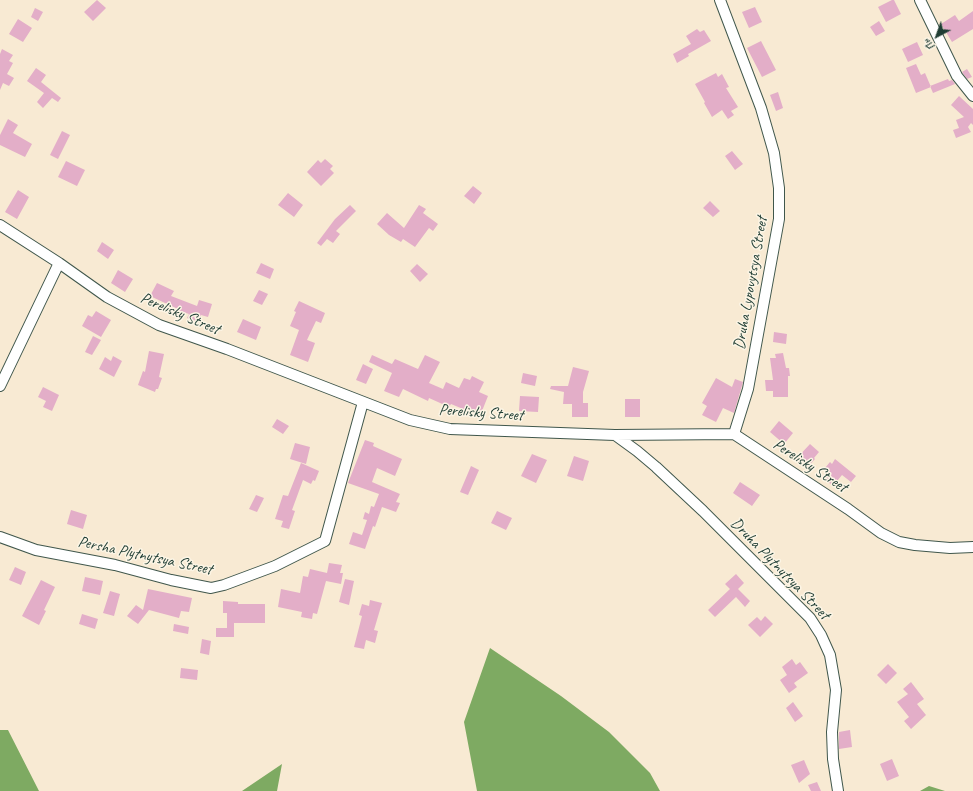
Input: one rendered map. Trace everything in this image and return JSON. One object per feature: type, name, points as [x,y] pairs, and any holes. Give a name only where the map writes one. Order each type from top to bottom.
[{"type":"street","name":"Druha Lypovytsya Street","points":[[720,0],[761,108],[774,153],[779,188],[779,219],[748,388],[734,434]]},
{"type":"street","points":[[920,0],[957,76],[973,96]]},
{"type":"street","name":"Perelisky Street","points":[[0,225],[59,263],[106,297],[160,325],[235,352],[410,420],[450,429],[615,435],[734,434],[848,509],[881,533],[899,542],[950,548],[973,548]]},
{"type":"street","points":[[0,386],[59,263]]},
{"type":"street","name":"Persha Plytnytsya Street","points":[[0,537],[36,550],[115,565],[171,580],[211,588],[224,585],[275,566],[325,540],[363,402]]},
{"type":"street","name":"Druha Plytnytsya Street","points":[[615,435],[656,467],[703,511],[810,618],[822,635],[830,656],[836,690],[832,732],[833,759],[838,791]]},
{"type":"green space","points":[[490,648],[561,696],[609,732],[650,773],[660,791],[477,791],[464,722]]},
{"type":"green space","points":[[0,730],[8,730],[39,791],[0,791]]},
{"type":"green space","points":[[282,764],[277,791],[242,791]]},
{"type":"green space","points":[[929,786],[945,791],[920,791]]},
{"type":"building","points":[[97,0],[106,8],[93,21],[84,12]]},
{"type":"building","points":[[894,0],[901,14],[886,22],[878,7]]},
{"type":"building","points":[[755,7],[762,22],[749,28],[742,12]]},
{"type":"building","points":[[35,8],[43,12],[38,21],[31,17]]},
{"type":"building","points":[[973,11],[973,29],[952,42],[941,24],[955,15],[959,21]]},
{"type":"building","points":[[18,19],[32,28],[23,42],[9,34]]},
{"type":"building","points":[[879,21],[885,31],[876,36],[870,27]]},
{"type":"building","points":[[697,29],[700,32],[704,30],[711,41],[688,54],[689,56],[677,63],[673,54],[691,44],[686,36]]},
{"type":"building","points":[[761,41],[776,70],[762,77],[747,48]]},
{"type":"building","points":[[917,42],[923,55],[908,62],[902,49]]},
{"type":"building","points":[[2,49],[13,55],[9,61],[13,63],[7,74],[14,78],[9,86],[3,83],[0,90],[0,54]]},
{"type":"building","points":[[916,64],[921,75],[925,73],[931,87],[916,93],[906,68]]},
{"type":"building","points":[[36,68],[46,75],[41,82],[61,98],[58,102],[52,98],[43,108],[37,102],[44,93],[27,81]]},
{"type":"building","points":[[967,69],[972,77],[967,79],[962,72]]},
{"type":"building","points":[[716,73],[718,77],[722,74],[729,87],[726,88],[738,107],[731,111],[734,115],[728,119],[722,110],[712,117],[695,84]]},
{"type":"building","points":[[948,79],[949,81],[952,80],[955,84],[933,93],[930,86]]},
{"type":"building","points":[[778,92],[783,108],[776,111],[770,95]]},
{"type":"building","points":[[959,96],[973,109],[973,125],[971,123],[968,127],[971,132],[956,138],[953,130],[959,128],[956,120],[964,117],[951,105]]},
{"type":"building","points":[[8,119],[18,125],[13,133],[32,144],[25,157],[0,145],[0,135]]},
{"type":"building","points":[[62,131],[70,135],[58,159],[50,155]]},
{"type":"building","points":[[732,151],[743,164],[735,170],[725,156]]},
{"type":"building","points":[[325,159],[333,166],[330,169],[334,173],[321,186],[307,172],[318,160],[321,163]]},
{"type":"building","points":[[66,161],[85,170],[77,186],[58,177]]},
{"type":"building","points":[[473,186],[482,193],[474,204],[464,196]]},
{"type":"building","points":[[18,190],[29,197],[17,219],[5,212]]},
{"type":"building","points":[[288,193],[303,205],[294,217],[278,205]]},
{"type":"building","points":[[710,201],[720,211],[713,217],[703,208]]},
{"type":"building","points":[[350,205],[356,211],[336,231],[340,234],[333,243],[327,239],[321,246],[317,243],[335,219]]},
{"type":"building","points":[[419,205],[426,209],[423,213],[438,224],[433,231],[429,228],[415,247],[403,239],[401,242],[389,235],[377,224],[387,213],[404,228]]},
{"type":"building","points":[[102,242],[114,250],[108,259],[97,251]]},
{"type":"building","points":[[261,263],[274,269],[270,279],[256,273]]},
{"type":"building","points":[[417,264],[428,274],[420,282],[410,271]]},
{"type":"building","points":[[118,270],[133,279],[125,292],[111,283]]},
{"type":"building","points":[[157,283],[174,291],[171,296],[197,306],[199,300],[212,304],[208,317],[201,315],[199,322],[187,318],[189,314],[177,310],[178,309],[150,296]]},
{"type":"building","points":[[259,290],[268,294],[262,305],[253,301]]},
{"type":"building","points":[[299,301],[325,313],[321,323],[316,321],[307,340],[315,343],[308,362],[290,355],[299,330],[290,326],[296,312],[294,311]]},
{"type":"building","points":[[96,311],[111,320],[101,337],[82,326],[88,315],[92,317]]},
{"type":"building","points":[[243,319],[261,327],[256,340],[237,332]]},
{"type":"building","points":[[774,332],[787,334],[786,344],[773,342]]},
{"type":"building","points":[[93,336],[101,340],[92,355],[85,352]]},
{"type":"building","points":[[149,351],[164,354],[159,377],[162,378],[158,389],[156,389],[155,392],[138,385],[143,371],[145,372]]},
{"type":"building","points":[[783,353],[786,368],[789,368],[790,376],[788,376],[788,397],[773,397],[773,391],[766,391],[765,380],[773,380],[770,358],[776,358],[775,354]]},
{"type":"building","points":[[372,355],[392,364],[395,359],[418,369],[425,355],[440,362],[429,383],[443,389],[446,382],[459,388],[464,378],[470,380],[472,376],[484,382],[479,392],[488,396],[480,416],[451,404],[449,407],[429,398],[428,401],[403,389],[399,397],[384,391],[392,373],[369,362]]},
{"type":"building","points":[[113,356],[122,361],[114,377],[99,369],[105,357],[111,361]]},
{"type":"building","points":[[363,364],[373,369],[366,384],[356,380]]},
{"type":"building","points":[[573,367],[589,371],[583,392],[583,403],[588,403],[588,417],[572,417],[572,404],[563,404],[564,392],[550,389],[551,386],[568,386]]},
{"type":"building","points":[[523,373],[537,376],[535,386],[521,383]]},
{"type":"building","points":[[716,378],[732,387],[735,379],[743,382],[734,413],[723,408],[716,422],[702,415],[707,406],[702,403]]},
{"type":"building","points":[[43,387],[59,395],[52,411],[43,407],[46,401],[38,397]]},
{"type":"building","points":[[520,396],[539,397],[538,412],[519,411]]},
{"type":"building","points":[[625,399],[640,399],[640,417],[625,417]]},
{"type":"building","points":[[277,419],[289,426],[283,434],[272,427]]},
{"type":"building","points":[[779,421],[793,433],[784,444],[770,432]]},
{"type":"building","points":[[365,440],[374,443],[373,446],[402,459],[395,476],[377,468],[372,482],[400,494],[396,502],[400,503],[396,512],[382,507],[375,527],[373,526],[365,549],[349,544],[353,532],[362,535],[367,520],[363,519],[365,512],[369,514],[371,506],[374,507],[379,494],[348,483]]},
{"type":"building","points":[[295,443],[310,447],[306,464],[290,459]]},
{"type":"building","points":[[810,444],[819,452],[807,468],[796,459]]},
{"type":"building","points":[[532,454],[547,460],[536,483],[521,476]]},
{"type":"building","points":[[574,456],[589,461],[583,481],[567,476]]},
{"type":"building","points":[[835,459],[856,476],[851,482],[842,475],[833,486],[823,478],[828,471],[825,468],[830,462],[832,464]]},
{"type":"building","points":[[301,463],[319,471],[315,481],[313,480],[311,484],[303,480],[292,510],[295,511],[289,529],[281,527],[283,521],[275,519],[283,495],[288,496]]},
{"type":"building","points":[[471,466],[479,470],[468,495],[460,492]]},
{"type":"building","points":[[740,482],[760,495],[752,506],[733,493]]},
{"type":"building","points":[[256,495],[264,498],[257,512],[249,509]]},
{"type":"building","points":[[71,510],[87,515],[83,529],[67,524]]},
{"type":"building","points":[[497,511],[512,518],[506,530],[491,523]]},
{"type":"building","points":[[329,563],[342,565],[340,573],[343,573],[341,584],[326,581],[317,614],[313,613],[312,619],[301,617],[302,612],[278,607],[281,589],[300,593],[303,576],[308,577],[310,569],[327,573]]},
{"type":"building","points":[[15,567],[26,572],[21,585],[9,580]]},
{"type":"building","points":[[736,574],[744,583],[738,589],[750,601],[745,607],[736,597],[715,617],[708,610],[730,589],[725,584]]},
{"type":"building","points":[[85,577],[103,581],[100,595],[82,591]]},
{"type":"building","points":[[345,579],[354,581],[349,605],[339,602]]},
{"type":"building","points":[[41,580],[55,587],[44,610],[46,611],[39,625],[22,616]]},
{"type":"building","points":[[148,589],[192,598],[189,612],[181,611],[179,618],[149,610],[138,624],[127,616],[136,605],[143,610]]},
{"type":"building","points":[[110,591],[120,594],[114,616],[103,613]]},
{"type":"building","points":[[370,600],[382,603],[374,630],[378,631],[375,643],[366,640],[364,649],[354,647],[362,616],[359,615],[362,604],[369,606]]},
{"type":"building","points":[[223,601],[238,602],[238,604],[265,604],[265,623],[234,623],[234,637],[216,637],[216,628],[227,628],[227,613],[223,613]]},
{"type":"building","points":[[82,614],[98,619],[95,629],[79,624]]},
{"type":"building","points":[[765,616],[773,624],[760,637],[748,625],[757,617],[761,621]]},
{"type":"building","points":[[174,624],[189,627],[188,634],[173,631]]},
{"type":"building","points":[[202,639],[211,641],[209,655],[200,653]]},
{"type":"building","points":[[792,659],[796,665],[800,662],[808,673],[794,683],[797,687],[789,693],[780,680],[787,675],[782,667]]},
{"type":"building","points":[[888,664],[897,673],[886,684],[877,675]]},
{"type":"building","points":[[181,668],[198,670],[197,680],[180,678]]},
{"type":"building","points":[[911,682],[924,699],[917,704],[926,715],[911,729],[904,721],[909,717],[897,702],[908,694],[903,689]]},
{"type":"building","points":[[793,702],[803,716],[795,722],[786,708]]},
{"type":"building","points":[[850,730],[852,747],[839,749],[839,732]]},
{"type":"building","points":[[892,759],[899,776],[887,781],[880,764]]},
{"type":"building","points":[[804,760],[810,774],[799,783],[791,765]]},
{"type":"building","points":[[817,782],[821,791],[811,791],[808,785]]}]
